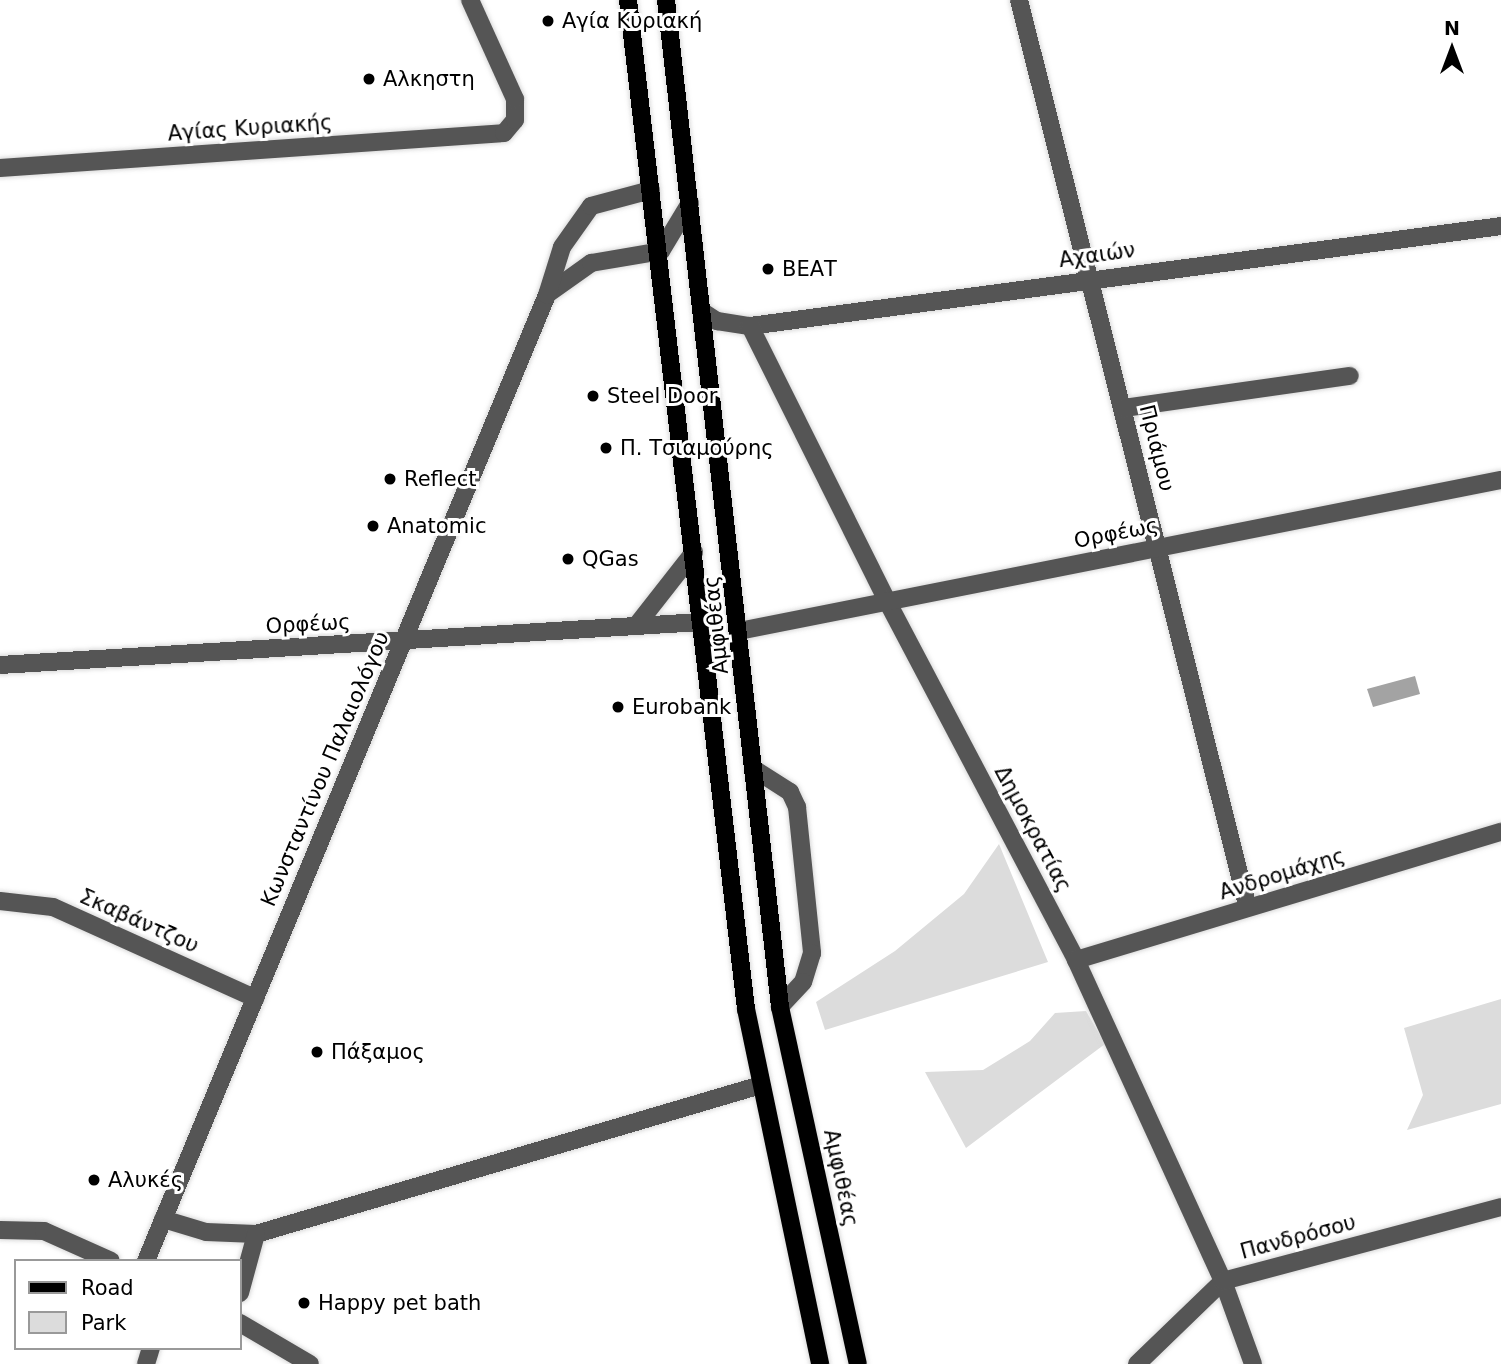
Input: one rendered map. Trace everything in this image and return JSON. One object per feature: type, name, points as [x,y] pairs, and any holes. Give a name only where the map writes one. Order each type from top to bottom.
[{"type":"main road","name":"Αμφιθέας","points":[[628,0],[745,996],[820,1364]]},
{"type":"main road","name":"Αμφιθέας","points":[[666,0],[780,1007],[858,1364]]},
{"type":"street","name":"Αγίας Κυριακής","points":[[0,168],[504,133],[515,120],[515,99],[470,0]]},
{"type":"street","name":"Πριάμου","points":[[1019,0],[1160,548],[1248,908]]},
{"type":"street","name":"Κωνσταντίνου Παλαιολόγου","points":[[147,1259],[547,296],[566,239],[591,206],[650,190]]},
{"type":"street","points":[[547,296],[591,263],[658,252],[690,203]]},
{"type":"street","name":"Αχαιών","points":[[703,312],[717,321],[750,326],[1090,278],[1501,226]]},
{"type":"street","name":"Δημοκρατίας","points":[[750,326],[887,601],[1076,960],[1223,1281],[1253,1364]]},
{"type":"street","points":[[1124,408],[1350,376]]},
{"type":"street","name":"Ορφέως","points":[[739,631],[1501,480]]},
{"type":"street","points":[[636,626],[694,552]]},
{"type":"street","name":"Ορφέως","points":[[0,665],[702,622]]},
{"type":"street","points":[[754,768],[790,792],[797,807],[812,953],[803,982],[780,1007]]},
{"type":"street","name":"Ανδρομάχης","points":[[1076,960],[1501,832]]},
{"type":"street","name":"Σκαβάντζου","points":[[0,901],[53,907],[255,998]]},
{"type":"street","points":[[163,1219],[206,1232],[256,1234],[761,1085]]},
{"type":"street","name":"Πανδρόσου","points":[[1137,1364],[1223,1281],[1501,1207]]},
{"type":"street","points":[[0,1230],[44,1231],[107,1259]]},
{"type":"street","points":[[242,1286],[256,1234]]},
{"type":"street","points":[[242,1324],[310,1364]]},
{"type":"green space","points":[[999,844],[1048,962],[825,1030],[816,1002],[895,951],[964,894]]},
{"type":"green space","points":[[1501,999],[1501,1104],[1407,1130],[1423,1095],[1404,1028]]},
{"type":"green space","points":[[1086,1011],[1105,1044],[966,1148],[925,1072],[983,1070],[1030,1041],[1055,1013]]},
{"type":"shaded area","points":[[1415,676],[1420,694],[1373,707],[1367,689]]},
{"type":"place","name":"Αγία Κυριακή","points":[[548,21]]},
{"type":"place","name":"Αλκηστη","points":[[369,79]]},
{"type":"place","name":"ΒΕΑΤ","points":[[768,269]]},
{"type":"place","name":"Steel Door","points":[[593,396]]},
{"type":"place","name":"Π. Τσιαμούρης","points":[[606,448]]},
{"type":"place","name":"Reflect","points":[[390,479]]},
{"type":"place","name":"Anatomic","points":[[373,526]]},
{"type":"place","name":"QGas","points":[[568,559]]},
{"type":"place","name":"Eurobank","points":[[618,707]]},
{"type":"place","name":"Πάξαμος","points":[[317,1052]]},
{"type":"place","name":"Αλυκές","points":[[94,1180]]},
{"type":"place","name":"Happy pet bath","points":[[304,1303]]}]
